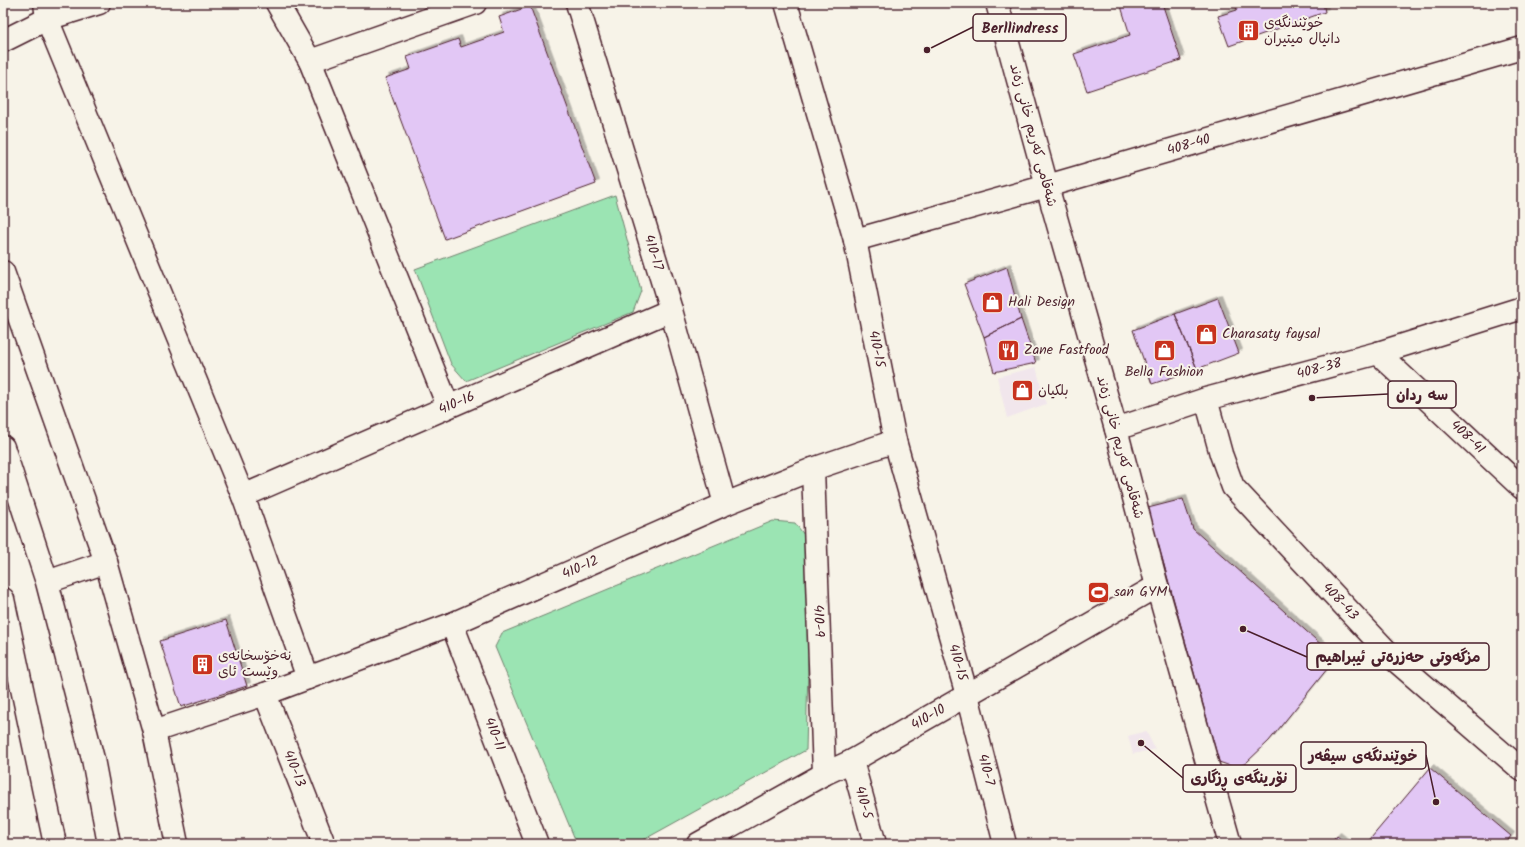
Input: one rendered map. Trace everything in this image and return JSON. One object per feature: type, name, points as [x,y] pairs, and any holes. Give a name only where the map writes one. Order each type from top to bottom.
[{"type":"main road","points":[[3,41],[46,11],[99,3]]},
{"type":"main road","points":[[277,3],[310,61],[448,406]]},
{"type":"main road","points":[[310,61],[475,3]]},
{"type":"main road","name":"410-17","points":[[577,3],[671,310],[725,504]]},
{"type":"main road","name":"410-15","points":[[786,3],[855,240],[895,441],[967,695]]},
{"type":"main road","name":"شەقامی کەریم خانی زەند","points":[[997,3],[1116,429],[1157,586],[1230,844]]},
{"type":"main road","points":[[46,11],[243,496],[308,678]]},
{"type":"main road","name":"408-40","points":[[855,240],[1047,186],[1522,48]]},
{"type":"main road","points":[[3,272],[106,562],[154,731],[177,844]]},
{"type":"main road","name":"408-38","points":[[1116,429],[1206,399],[1378,353],[1522,308]]},
{"type":"main road","name":"410-16","points":[[243,496],[671,310]]},
{"type":"main road","name":"408-41","points":[[1378,353],[1522,488]]},
{"type":"main road","name":"408-43","points":[[1206,399],[1221,454],[1233,487],[1396,661],[1522,770]]},
{"type":"main road","name":"410-12","points":[[154,731],[265,694],[452,624],[725,504],[813,469],[895,441]]},
{"type":"main road","points":[[3,447],[47,582],[93,759],[109,844]]},
{"type":"main road","name":"410-9","points":[[813,469],[824,774]]},
{"type":"main road","points":[[47,582],[106,562]]},
{"type":"main road","name":"410-10","points":[[698,844],[824,774],[852,761],[1157,586]]},
{"type":"main road","points":[[3,599],[55,844]]},
{"type":"main road","name":"410-11","points":[[452,624],[537,844]]},
{"type":"main road","name":"410-13","points":[[265,694],[324,844]]},
{"type":"main road","name":"410-7","points":[[967,695],[1005,844]]},
{"type":"main road","name":"410-5","points":[[852,761],[875,844]]},
{"type":"shaded area","name":"بلکیان","points":[[1036,367],[1046,404],[1007,418],[997,377]]},
{"type":"shaded area","points":[[1146,731],[1155,749],[1133,754],[1128,736]]},
{"type":"shaded area","points":[[3,818],[8,844],[3,844]]},
{"type":"green space","points":[[615,195],[641,291],[633,312],[466,381],[451,364],[415,269]]},
{"type":"green space","points":[[773,521],[795,523],[811,544],[806,750],[636,844],[577,844],[495,647],[502,633]]},
{"type":"building","points":[[1120,3],[1162,3],[1181,60],[1087,91],[1074,54],[1130,35]]},
{"type":"building","name":"خوێندنگەی دانیال میتیران","points":[[1235,3],[1323,3],[1325,12],[1229,46],[1218,16],[1237,10]]},
{"type":"building","points":[[530,6],[596,184],[445,239],[385,78],[411,69],[407,57],[458,39],[461,47],[504,32],[499,17]]},
{"type":"building","name":"Hali Design","points":[[1007,267],[1021,319],[984,337],[964,284]]},
{"type":"building","name":"Charasaty faysal","points":[[1218,298],[1239,353],[1197,369],[1175,314]]},
{"type":"building","name":"Bella Fashion","points":[[1175,314],[1197,369],[1152,384],[1133,330]]},
{"type":"building","name":"Zane Fastfood","points":[[1021,319],[1036,363],[994,372],[984,337]]},
{"type":"building","points":[[1183,499],[1193,529],[1336,658],[1269,741],[1246,763],[1236,768],[1219,762],[1148,508]]},
{"type":"building","name":"نەخۆسخانەی وێست ئای","points":[[226,620],[247,686],[181,707],[160,641]]},
{"type":"building","points":[[1430,768],[1511,836],[1505,844],[1366,844]]},
{"type":"building","points":[[1337,836],[1347,844],[1330,844]]},
{"type":"place","name":"خوێندنگەی دانیال میتیران","points":[[1248,31]]},
{"type":"place","name":"Berllindress","points":[[927,50]]},
{"type":"place","name":"Hali Design","points":[[993,302]]},
{"type":"place","name":"Charasaty faysal","points":[[1207,334]]},
{"type":"place","name":"Zane Fastfood","points":[[1009,350]]},
{"type":"place","name":"Bella Fashion","points":[[1164,350]]},
{"type":"place","name":"بلکیان","points":[[1022,391]]},
{"type":"place","name":"سه ردان","points":[[1312,398]]},
{"type":"place","name":"san GYM","points":[[1098,592]]},
{"type":"place","name":"مزگەوتی حەزرەتی ئیبراهیم","points":[[1243,629]]},
{"type":"place","name":"نەخۆسخانەی وێست ئای","points":[[203,664]]},
{"type":"place","name":"نۆرینگەی ڕزگاری","points":[[1141,743]]},
{"type":"place","name":"خوێندنگەی سیڤەر","points":[[1436,802]]}]
